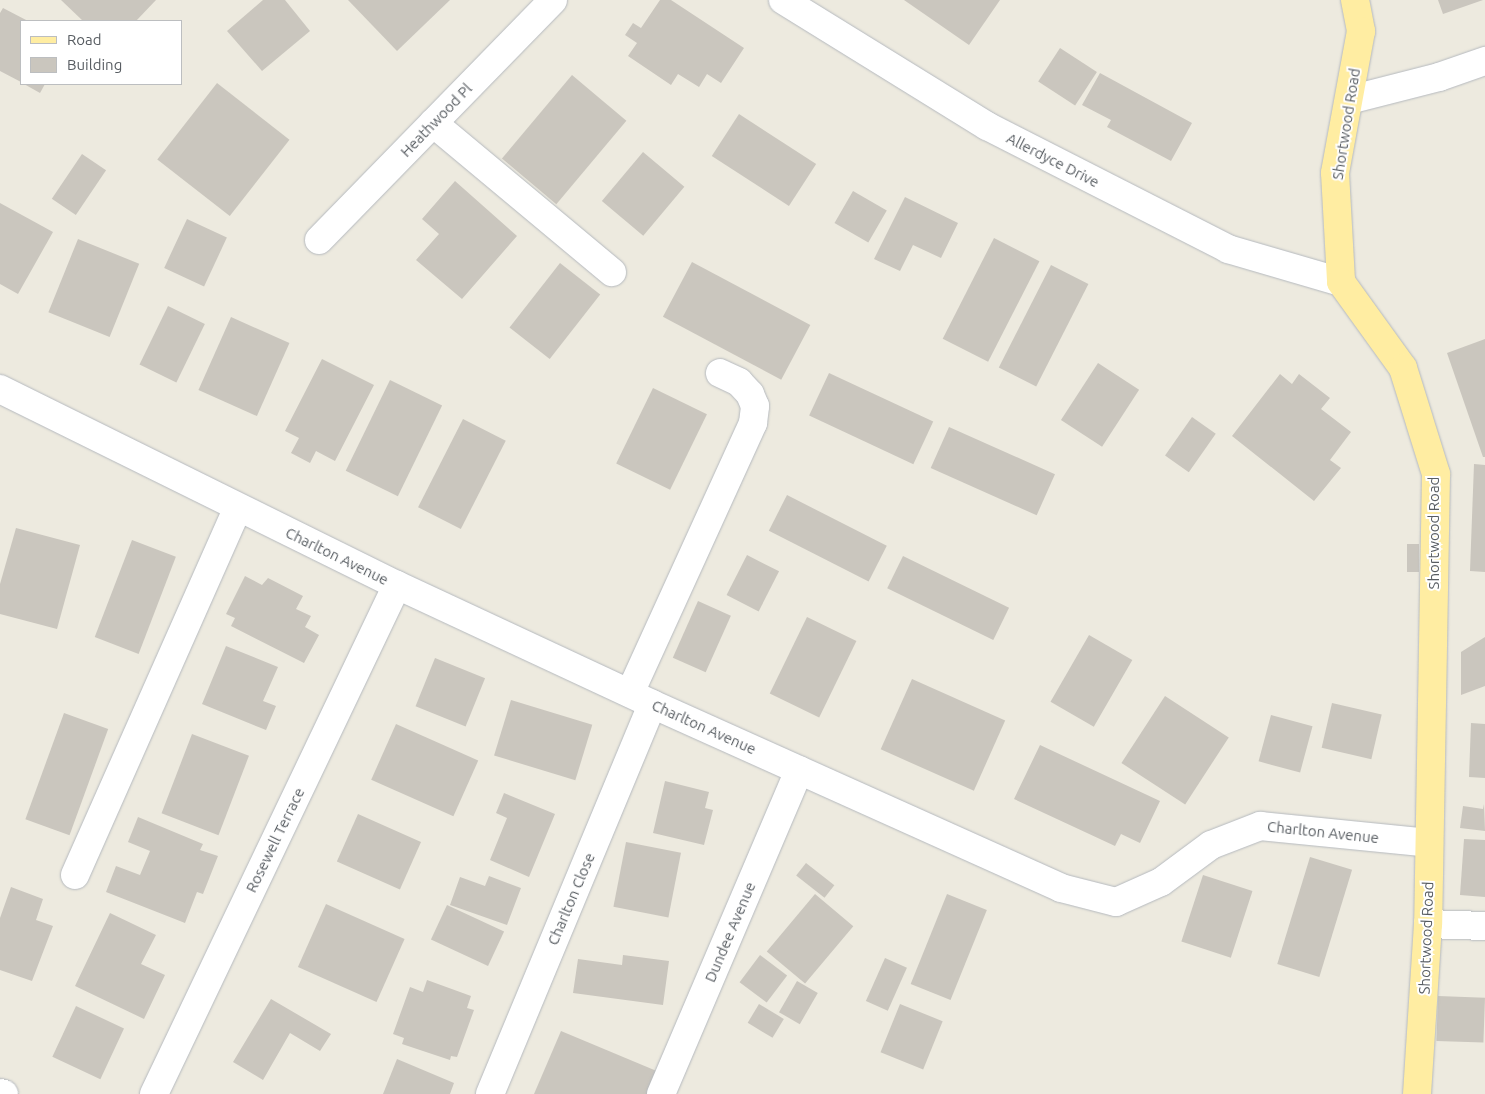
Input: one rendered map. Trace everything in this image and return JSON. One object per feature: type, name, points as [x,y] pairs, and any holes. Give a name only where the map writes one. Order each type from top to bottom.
[{"type":"main road","name":"Shortwood Road","points":[[1355,0],[1361,31],[1335,173],[1341,282],[1402,368],[1436,474],[1428,924],[1417,1094]]},
{"type":"street","name":"Heathwood Pl","points":[[319,240],[553,0]]},
{"type":"street","name":"Allerdyce Drive","points":[[783,0],[987,126],[1228,249],[1341,282]]},
{"type":"street","points":[[1349,100],[1439,77],[1485,61]]},
{"type":"street","points":[[433,123],[612,272]]},
{"type":"street","name":"Charlton Close","points":[[490,1094],[641,699],[754,423],[755,406],[750,394],[739,382],[720,373]]},
{"type":"street","name":"Charlton Avenue","points":[[0,389],[397,586],[641,699],[1061,888],[1116,902],[1161,882],[1210,845],[1260,826],[1429,844]]},
{"type":"street","points":[[74,875],[238,507]]},
{"type":"street","name":"Rosewell Terrace","points":[[154,1094],[397,586]]},
{"type":"street","name":"Dundee Avenue","points":[[661,1094],[798,770]]},
{"type":"street","points":[[1428,924],[1485,926]]},
{"type":"street","points":[[0,1093],[4,1094]]},
{"type":"building","points":[[61,0],[156,0],[137,20],[82,20]]},
{"type":"building","points":[[263,0],[285,0],[310,31],[262,71],[227,31]]},
{"type":"building","points":[[348,0],[450,0],[397,51]]},
{"type":"building","points":[[660,0],[671,0],[744,48],[721,83],[707,74],[699,87],[678,74],[671,85],[628,56],[637,43],[625,35],[633,23],[641,28]]},
{"type":"building","points":[[904,0],[1000,0],[969,45]]},
{"type":"building","points":[[1438,0],[1483,0],[1443,14]]},
{"type":"building","points":[[3,8],[26,20],[20,20],[20,81],[0,71],[0,13]]},
{"type":"building","points":[[1060,48],[1097,72],[1075,106],[1038,82]]},
{"type":"building","points":[[1100,73],[1192,123],[1171,161],[1107,127],[1111,120],[1082,105]]},
{"type":"building","points":[[572,75],[626,121],[556,204],[502,158]]},
{"type":"building","points":[[217,83],[289,140],[230,216],[157,159]]},
{"type":"building","points":[[26,85],[44,85],[40,93]]},
{"type":"building","points":[[739,114],[816,164],[789,206],[712,156]]},
{"type":"building","points":[[643,152],[684,187],[643,236],[602,201]]},
{"type":"building","points":[[82,154],[106,170],[76,215],[52,199]]},
{"type":"building","points":[[455,181],[517,236],[462,299],[416,260],[439,234],[422,219]]},
{"type":"building","points":[[853,191],[887,210],[868,243],[834,223]]},
{"type":"building","points":[[905,197],[958,223],[941,258],[913,245],[900,271],[874,259]]},
{"type":"building","points":[[0,203],[53,232],[18,294],[0,284]]},
{"type":"building","points":[[187,219],[227,238],[204,287],[164,268]]},
{"type":"building","points":[[994,238],[1039,261],[988,362],[943,339]]},
{"type":"building","points":[[78,239],[139,264],[110,337],[48,312]]},
{"type":"building","points":[[692,262],[810,325],[781,380],[663,317]]},
{"type":"building","points":[[560,263],[600,294],[550,359],[510,328]]},
{"type":"building","points":[[1051,265],[1088,284],[1036,387],[999,367]]},
{"type":"building","points":[[168,306],[205,324],[176,382],[140,364]]},
{"type":"building","points":[[231,317],[289,343],[257,416],[198,390]]},
{"type":"building","points":[[1485,339],[1485,457],[1483,457],[1447,353]]},
{"type":"building","points":[[322,359],[374,385],[335,461],[316,451],[310,463],[291,453],[299,438],[285,431]]},
{"type":"building","points":[[1098,363],[1139,390],[1102,447],[1061,420]]},
{"type":"building","points":[[829,373],[933,422],[913,464],[809,416]]},
{"type":"building","points":[[1280,374],[1292,384],[1299,374],[1330,398],[1321,409],[1351,432],[1330,460],[1341,468],[1314,501],[1232,436]]},
{"type":"building","points":[[390,380],[442,405],[398,496],[346,471]]},
{"type":"building","points":[[653,388],[707,414],[670,490],[616,463]]},
{"type":"building","points":[[1192,417],[1216,434],[1189,472],[1165,456]]},
{"type":"building","points":[[463,419],[506,441],[461,529],[418,507]]},
{"type":"building","points":[[949,427],[1055,474],[1037,515],[931,468]]},
{"type":"building","points":[[1474,464],[1485,465],[1485,572],[1470,571]]},
{"type":"building","points":[[787,495],[887,546],[869,581],[769,531]]},
{"type":"building","points":[[16,528],[80,545],[57,629],[0,614],[0,584]]},
{"type":"building","points":[[132,540],[176,557],[139,654],[95,637]]},
{"type":"building","points":[[1407,544],[1419,544],[1419,572],[1407,572]]},
{"type":"building","points":[[747,555],[779,571],[759,611],[727,595]]},
{"type":"building","points":[[903,556],[1009,608],[993,640],[887,588]]},
{"type":"building","points":[[245,576],[262,585],[268,578],[303,596],[296,609],[311,616],[305,627],[319,635],[304,663],[231,626],[235,618],[226,614]]},
{"type":"building","points":[[698,601],[731,616],[706,672],[673,658]]},
{"type":"building","points":[[807,617],[856,641],[819,718],[770,693]]},
{"type":"building","points":[[1089,635],[1132,660],[1094,727],[1050,702]]},
{"type":"building","points":[[1485,637],[1485,686],[1461,695],[1461,652]]},
{"type":"building","points":[[226,646],[278,667],[263,701],[276,706],[266,730],[202,704]]},
{"type":"building","points":[[435,658],[485,678],[466,726],[416,706]]},
{"type":"building","points":[[912,679],[1005,720],[974,791],[881,749]]},
{"type":"building","points":[[1165,696],[1229,737],[1185,804],[1121,763]]},
{"type":"building","points":[[511,700],[592,725],[575,780],[494,755]]},
{"type":"building","points":[[1332,703],[1382,714],[1371,759],[1322,748]]},
{"type":"building","points":[[64,713],[108,729],[70,835],[25,819]]},
{"type":"building","points":[[1271,715],[1313,726],[1300,772],[1259,761]]},
{"type":"building","points":[[1471,723],[1485,724],[1485,778],[1469,777]]},
{"type":"building","points":[[396,724],[478,761],[453,816],[371,780]]},
{"type":"building","points":[[192,734],[249,756],[218,835],[162,813]]},
{"type":"building","points":[[1040,745],[1160,801],[1140,843],[1121,834],[1115,846],[1014,799]]},
{"type":"building","points":[[665,781],[709,792],[705,808],[713,810],[704,845],[653,833]]},
{"type":"building","points":[[504,793],[555,814],[529,877],[490,860],[507,818],[496,813]]},
{"type":"building","points":[[1484,804],[1485,831],[1460,828],[1463,806],[1483,809]]},
{"type":"building","points":[[358,814],[421,842],[400,890],[337,862]]},
{"type":"building","points":[[138,817],[203,844],[200,850],[218,856],[203,894],[197,892],[185,923],[106,892],[116,866],[140,875],[150,851],[128,842]]},
{"type":"building","points":[[1464,839],[1485,840],[1485,897],[1460,895]]},
{"type":"building","points":[[626,842],[681,853],[668,917],[613,907]]},
{"type":"building","points":[[1310,857],[1352,870],[1319,977],[1277,964]]},
{"type":"building","points":[[806,863],[834,885],[825,898],[796,876]]},
{"type":"building","points":[[1203,875],[1252,891],[1231,958],[1181,942]]},
{"type":"building","points":[[489,876],[521,888],[507,925],[450,905],[460,877],[485,886]]},
{"type":"building","points":[[11,887],[43,899],[36,920],[53,926],[32,981],[0,970],[0,918]]},
{"type":"building","points":[[815,894],[853,926],[805,984],[767,951]]},
{"type":"building","points":[[947,894],[987,910],[951,1000],[911,984]]},
{"type":"building","points":[[326,904],[405,939],[377,1002],[298,967]]},
{"type":"building","points":[[447,905],[504,932],[488,966],[431,939]]},
{"type":"building","points":[[110,913],[156,935],[141,964],[165,975],[144,1019],[75,986]]},
{"type":"building","points":[[623,955],[669,961],[663,1005],[573,993],[578,959],[622,965]]},
{"type":"building","points":[[760,955],[787,975],[767,1003],[740,982]]},
{"type":"building","points":[[885,958],[907,968],[888,1011],[866,1001]]},
{"type":"building","points":[[427,980],[471,996],[467,1008],[474,1010],[457,1057],[451,1056],[450,1060],[402,1044],[404,1038],[393,1034],[410,987],[423,992]]},
{"type":"building","points":[[797,981],[818,993],[800,1024],[779,1012]]},
{"type":"building","points":[[1438,996],[1485,998],[1483,1043],[1436,1041]]},
{"type":"building","points":[[271,999],[331,1034],[320,1051],[290,1033],[263,1080],[233,1062]]},
{"type":"building","points":[[759,1004],[784,1019],[773,1038],[748,1023]]},
{"type":"building","points":[[900,1004],[943,1021],[923,1069],[881,1052]]},
{"type":"building","points":[[76,1006],[124,1028],[100,1079],[52,1057]]},
{"type":"building","points":[[561,1031],[659,1072],[649,1094],[534,1094]]},
{"type":"building","points":[[397,1059],[454,1083],[450,1094],[383,1094]]}]
